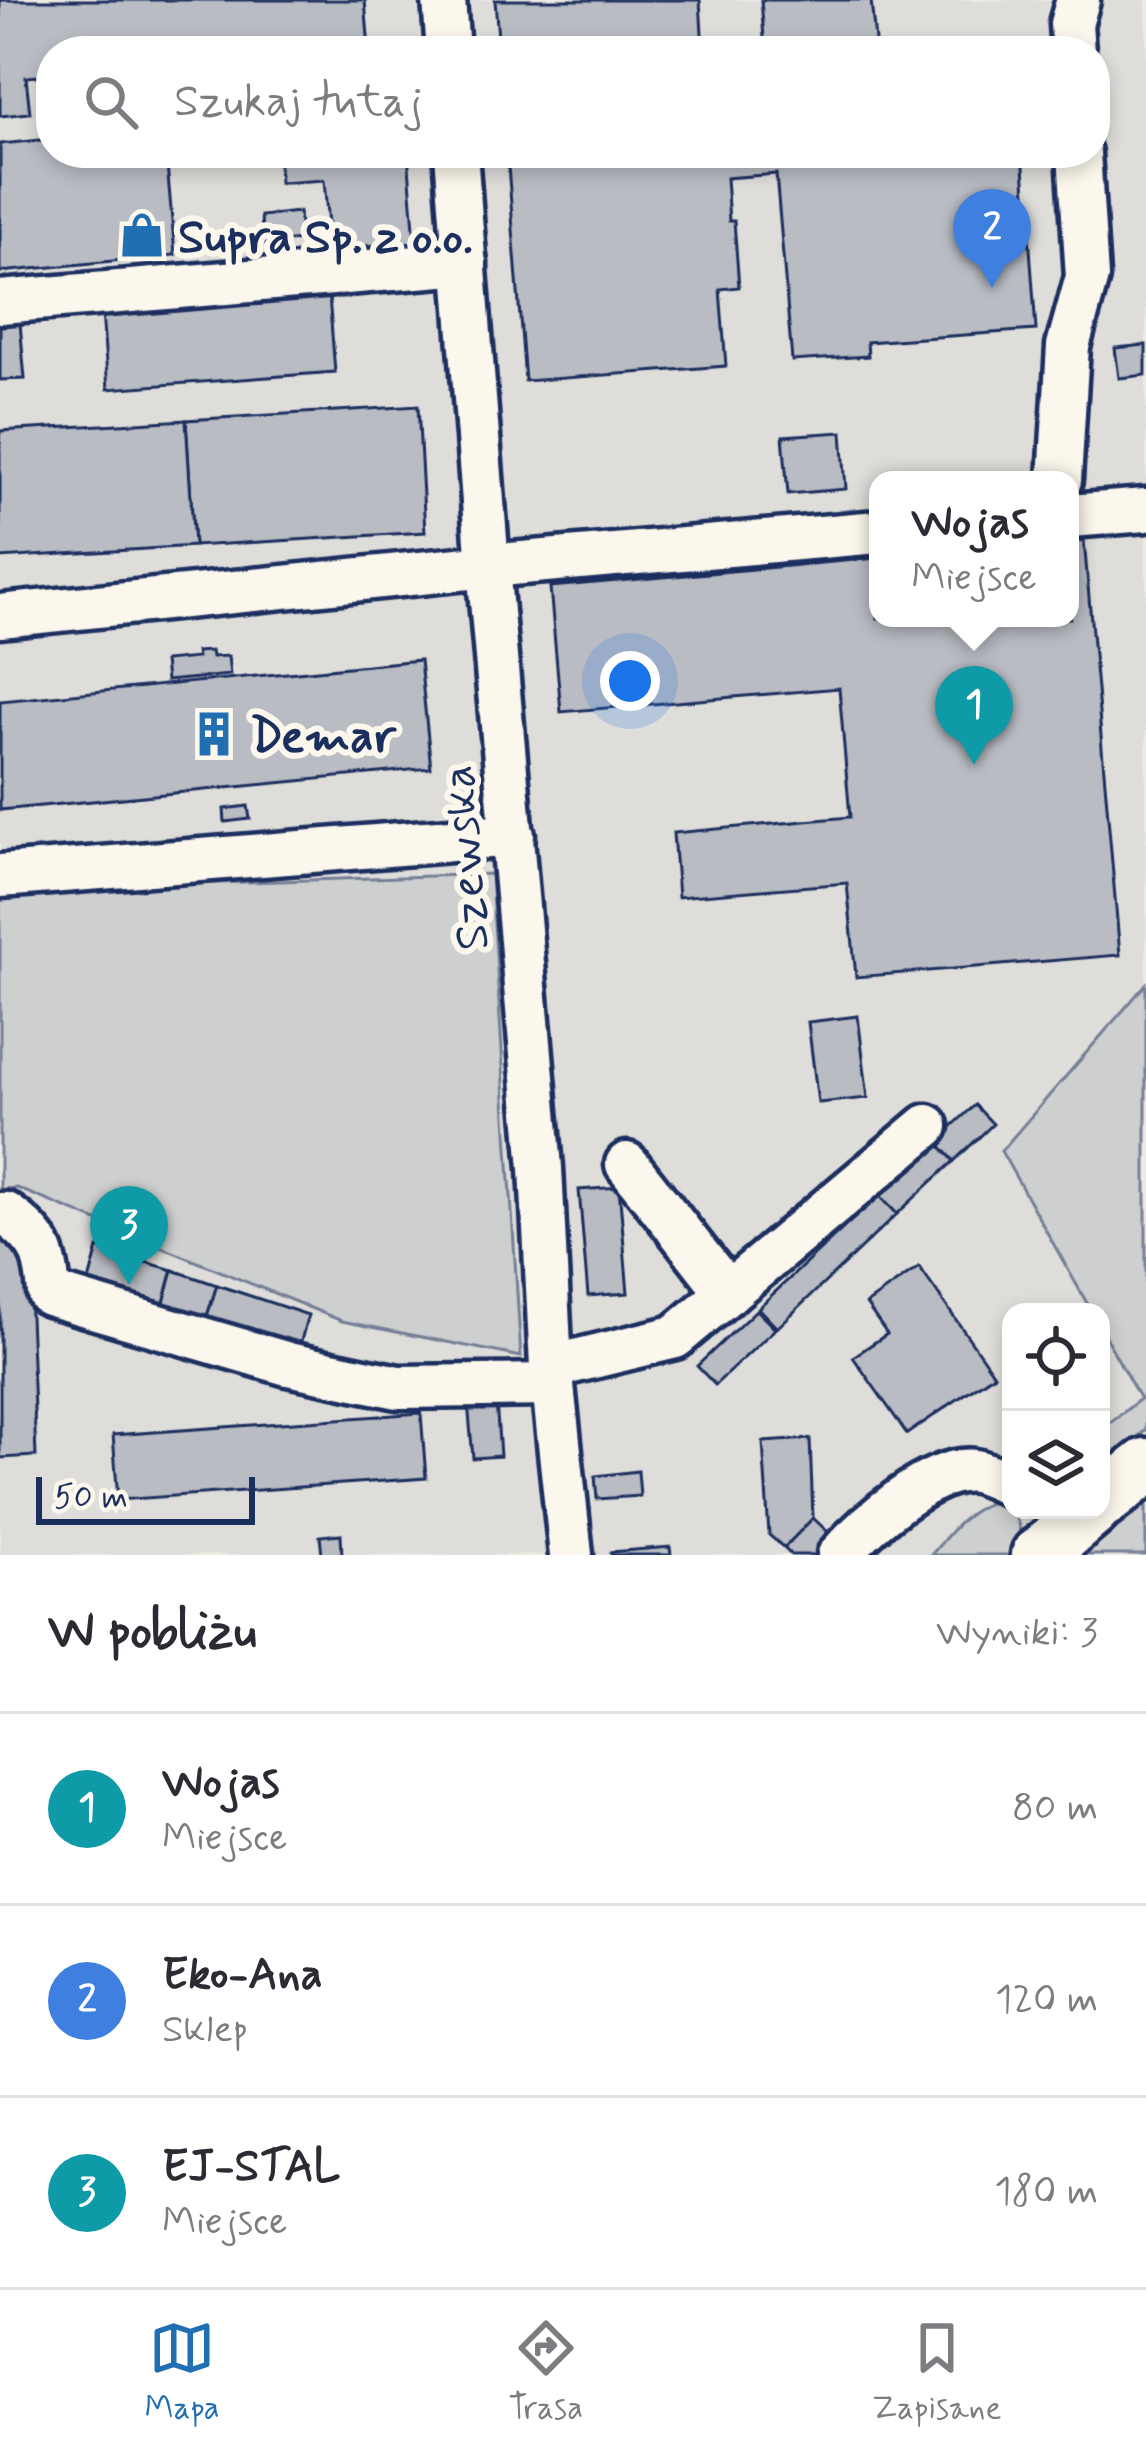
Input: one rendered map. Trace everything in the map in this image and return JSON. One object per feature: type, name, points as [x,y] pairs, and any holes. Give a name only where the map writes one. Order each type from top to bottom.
[{"type":"main road","points":[[1110,1495],[1146,1466]]},
{"type":"lane","points":[[444,0],[447,36]]},
{"type":"lane","points":[[1072,36],[1078,0]]},
{"type":"lane","name":"Szewska","points":[[457,168],[541,1168],[552,1376],[571,1555]]},
{"type":"lane","points":[[1061,471],[1068,346],[1087,278],[1080,168]]},
{"type":"lane","points":[[0,302],[465,263]]},
{"type":"lane","points":[[1079,515],[1146,510]]},
{"type":"lane","points":[[0,616],[869,533]]},
{"type":"lane","points":[[0,876],[513,835]]},
{"type":"lane","points":[[0,1214],[25,1227],[46,1257],[49,1294],[288,1364],[398,1388],[552,1376],[675,1337],[927,1126]]},
{"type":"lane","points":[[627,1164],[728,1293]]},
{"type":"lane","points":[[839,1555],[870,1539],[942,1474],[974,1471],[1002,1482]]},
{"type":"lane","points":[[811,1555],[838,1526],[870,1539]]},
{"type":"shaded area","points":[[0,0],[1146,0],[1146,984],[1001,1151],[1087,1303],[1002,1303],[1002,1519],[1044,1519],[1002,1555],[0,1555],[0,1189],[17,1188],[342,1321],[521,1356],[0,890]]},
{"type":"shaded area","points":[[491,874],[521,1357],[342,1321],[17,1188],[0,1189],[0,890]]},
{"type":"shaded area","points":[[1146,984],[1146,1430],[1110,1460],[1110,1423],[1140,1399],[1110,1345],[1110,1303],[1087,1303],[1001,1151]]},
{"type":"shaded area","points":[[1110,1344],[1146,1405],[1146,1431],[1110,1462]]},
{"type":"shaded area","points":[[1146,1496],[1146,1555],[1078,1555]]},
{"type":"shaded area","points":[[1001,1505],[1002,1519],[1016,1519],[1020,1539],[1012,1555],[931,1555],[951,1531],[983,1506]]},
{"type":"building","points":[[0,0],[365,0],[368,36],[36,36],[36,76],[26,77],[30,113],[0,116]]},
{"type":"building","points":[[495,0],[700,0],[702,36],[498,36]]},
{"type":"building","points":[[761,0],[871,0],[875,36],[764,36]]},
{"type":"building","points":[[36,140],[36,168],[167,168],[175,255],[0,272],[0,144]]},
{"type":"building","points":[[279,168],[409,168],[415,242],[330,249],[324,180],[280,183]]},
{"type":"building","points":[[508,168],[1024,168],[1036,330],[867,342],[868,356],[792,361],[776,174],[726,178],[739,287],[720,289],[726,366],[525,381]]},
{"type":"building","points":[[299,212],[301,240],[263,244],[261,216]]},
{"type":"building","points":[[329,296],[335,372],[108,389],[102,313]]},
{"type":"building","points":[[19,312],[25,379],[0,380],[0,314]]},
{"type":"building","points":[[1146,345],[1146,375],[1119,378],[1115,348]]},
{"type":"building","points":[[418,406],[425,532],[194,546],[186,420]]},
{"type":"building","points":[[186,420],[194,546],[0,558],[0,431]]},
{"type":"building","points":[[842,432],[846,489],[788,494],[783,436]]},
{"type":"building","points":[[1084,540],[1120,955],[856,977],[847,883],[678,897],[673,833],[850,817],[839,688],[561,712],[550,587],[869,559],[869,627],[1079,627],[1079,541]]},
{"type":"building","points":[[211,651],[212,657],[228,656],[230,675],[166,681],[164,661],[197,658],[196,652]]},
{"type":"building","name":"Demar","points":[[420,660],[431,768],[0,810],[0,701]]},
{"type":"building","points":[[248,806],[250,819],[225,822],[224,809]]},
{"type":"building","points":[[858,1016],[868,1098],[818,1103],[808,1022]]},
{"type":"building","points":[[975,1105],[993,1124],[954,1161],[936,1141]]},
{"type":"building","points":[[936,1141],[954,1161],[897,1214],[879,1195]]},
{"type":"building","points":[[619,1187],[628,1293],[588,1296],[579,1190]]},
{"type":"building","points":[[879,1195],[897,1214],[777,1328],[758,1308]]},
{"type":"building","points":[[10,1241],[28,1270],[36,1456],[0,1458],[0,1242]]},
{"type":"building","points":[[98,1248],[173,1270],[159,1321],[84,1300]]},
{"type":"building","points":[[919,1267],[994,1374],[907,1434],[853,1357],[887,1334],[866,1304]]},
{"type":"building","points":[[173,1270],[217,1285],[203,1329],[159,1321]]},
{"type":"building","points":[[217,1285],[308,1315],[297,1356],[203,1329]]},
{"type":"building","points":[[756,1310],[775,1329],[715,1385],[697,1366]]},
{"type":"building","points":[[496,1401],[500,1456],[473,1458],[468,1403]]},
{"type":"building","points":[[421,1413],[426,1478],[118,1500],[113,1435]]},
{"type":"building","points":[[810,1439],[813,1518],[784,1548],[769,1535],[763,1442]]},
{"type":"building","points":[[638,1471],[640,1496],[597,1499],[595,1476]]},
{"type":"building","points":[[813,1518],[853,1555],[791,1555],[784,1548]]},
{"type":"building","points":[[341,1534],[342,1555],[322,1555],[320,1536]]},
{"type":"building","points":[[670,1547],[671,1555],[611,1555],[611,1552]]},
{"type":"place","name":"Supra Sp. z o.o.","points":[[142,235]]},
{"type":"place","name":"Eko-Ana","points":[[992,288]]},
{"type":"place","name":"Demar","points":[[214,734]]},
{"type":"place","name":"Wojas","points":[[974,765]]},
{"type":"place","name":"EJ-STAL","points":[[129,1285]]}]
